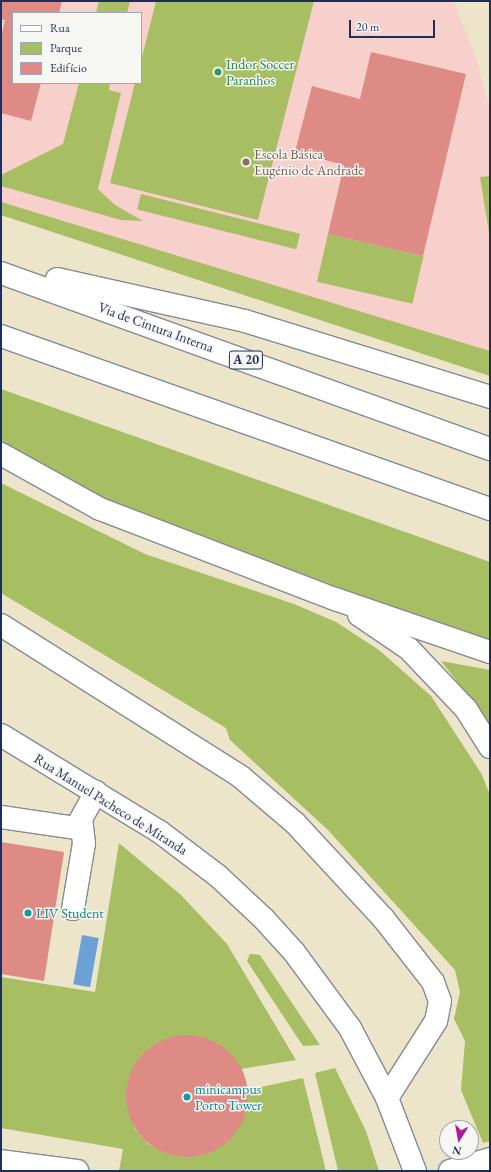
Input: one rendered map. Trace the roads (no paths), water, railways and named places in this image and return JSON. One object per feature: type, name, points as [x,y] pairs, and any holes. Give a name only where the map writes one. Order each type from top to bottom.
[{"type":"main road","points":[[1,267],[245,321],[490,397]]},
{"type":"main road","name":"Via de Cintura Interna","points":[[1,273],[76,298],[490,449]]},
{"type":"main road","points":[[76,298],[243,335],[490,412]]},
{"type":"main road","points":[[1,336],[490,509]]},
{"type":"main road","points":[[1,454],[100,509],[335,599],[490,652]]},
{"type":"main road","points":[[335,599],[409,649],[466,708],[490,747]]},
{"type":"main road","points":[[1,625],[241,777],[294,823],[383,918],[433,982],[440,1001],[436,1021],[387,1098]]},
{"type":"main road","name":"Rua Manuel Pacheco de Miranda","points":[[1,735],[96,792],[189,852],[264,919],[339,1011],[387,1098],[416,1171]]},
{"type":"main road","points":[[73,909],[84,843],[82,819],[96,792]]},
{"type":"main road","points":[[1,817],[82,829]]},
{"type":"main road","points":[[450,1171],[490,1159]]},
{"type":"main road","points":[[1,1161],[77,1171]]},
{"type":"water","points":[[82,935],[99,938],[90,987],[73,984]]},
{"type":"place","name":"Indor Soccer Paranhos","points":[[218,72]]},
{"type":"place","name":"Escola Básica Eugénio de Andrade","points":[[246,162]]},
{"type":"place","name":"LIV Student","points":[[28,913]]},
{"type":"place","name":"minicampus Porto Tower","points":[[187,1097]]}]
